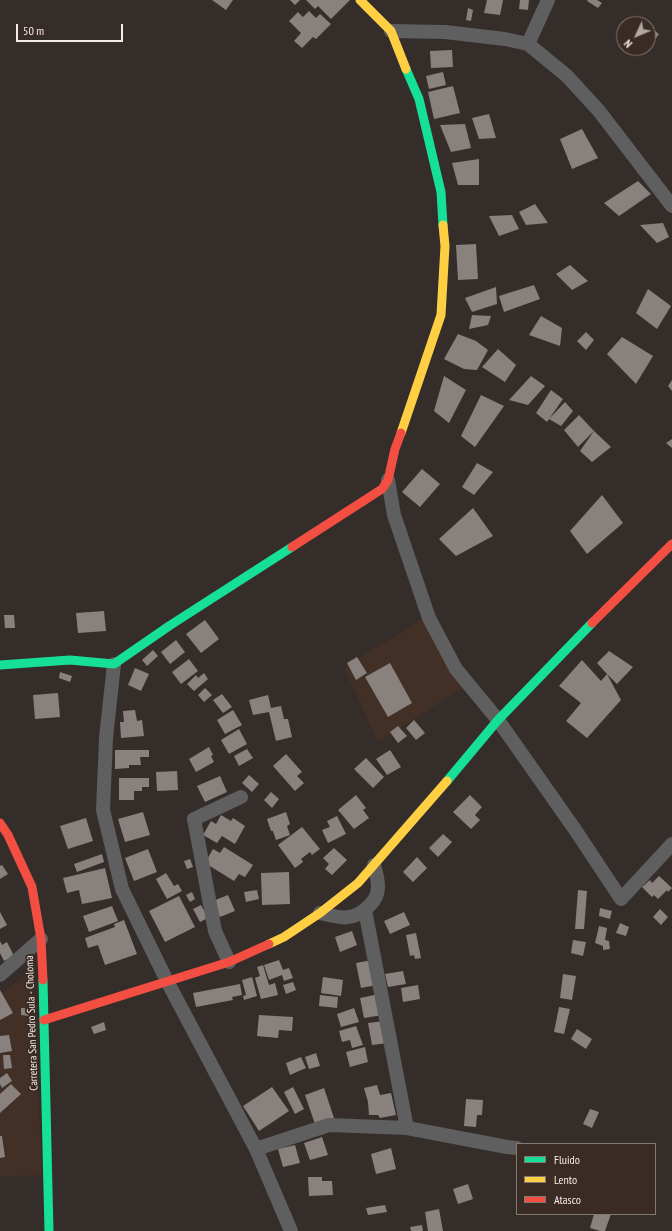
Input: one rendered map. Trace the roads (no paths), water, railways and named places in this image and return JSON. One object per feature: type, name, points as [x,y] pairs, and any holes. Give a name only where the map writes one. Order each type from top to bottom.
[{"type":"street","points":[[0,665],[70,660],[114,664],[169,626],[382,489],[388,480],[395,449],[441,315],[445,246],[441,192],[419,99],[391,32],[360,0]]},
{"type":"street","points":[[528,44],[548,0]]},
{"type":"street","points":[[391,32],[445,32],[505,39],[528,44],[567,76],[599,110],[672,206]]},
{"type":"street","points":[[388,480],[394,515],[429,618],[456,668],[498,720],[576,831],[621,899],[672,844]]},
{"type":"street","points":[[44,1020],[229,962],[284,937],[320,913],[358,883],[431,801],[498,720],[591,624],[672,544]]},
{"type":"street","points":[[114,664],[106,738],[103,810],[122,889],[167,981],[256,1149],[291,1231]]},
{"type":"street","points":[[229,962],[215,931],[194,819],[241,797]]},
{"type":"street","name":"Carretera San Pedro Sula - Choloma","points":[[0,823],[4,838],[32,887],[41,939],[49,1231]]},
{"type":"street","points":[[320,913],[339,918],[356,916],[365,910],[376,899],[378,887],[374,865]]},
{"type":"street","points":[[365,910],[407,1128]]},
{"type":"street","points":[[0,975],[41,939]]},
{"type":"street","points":[[256,1149],[329,1125],[407,1128],[507,1148],[516,1148]]}]
